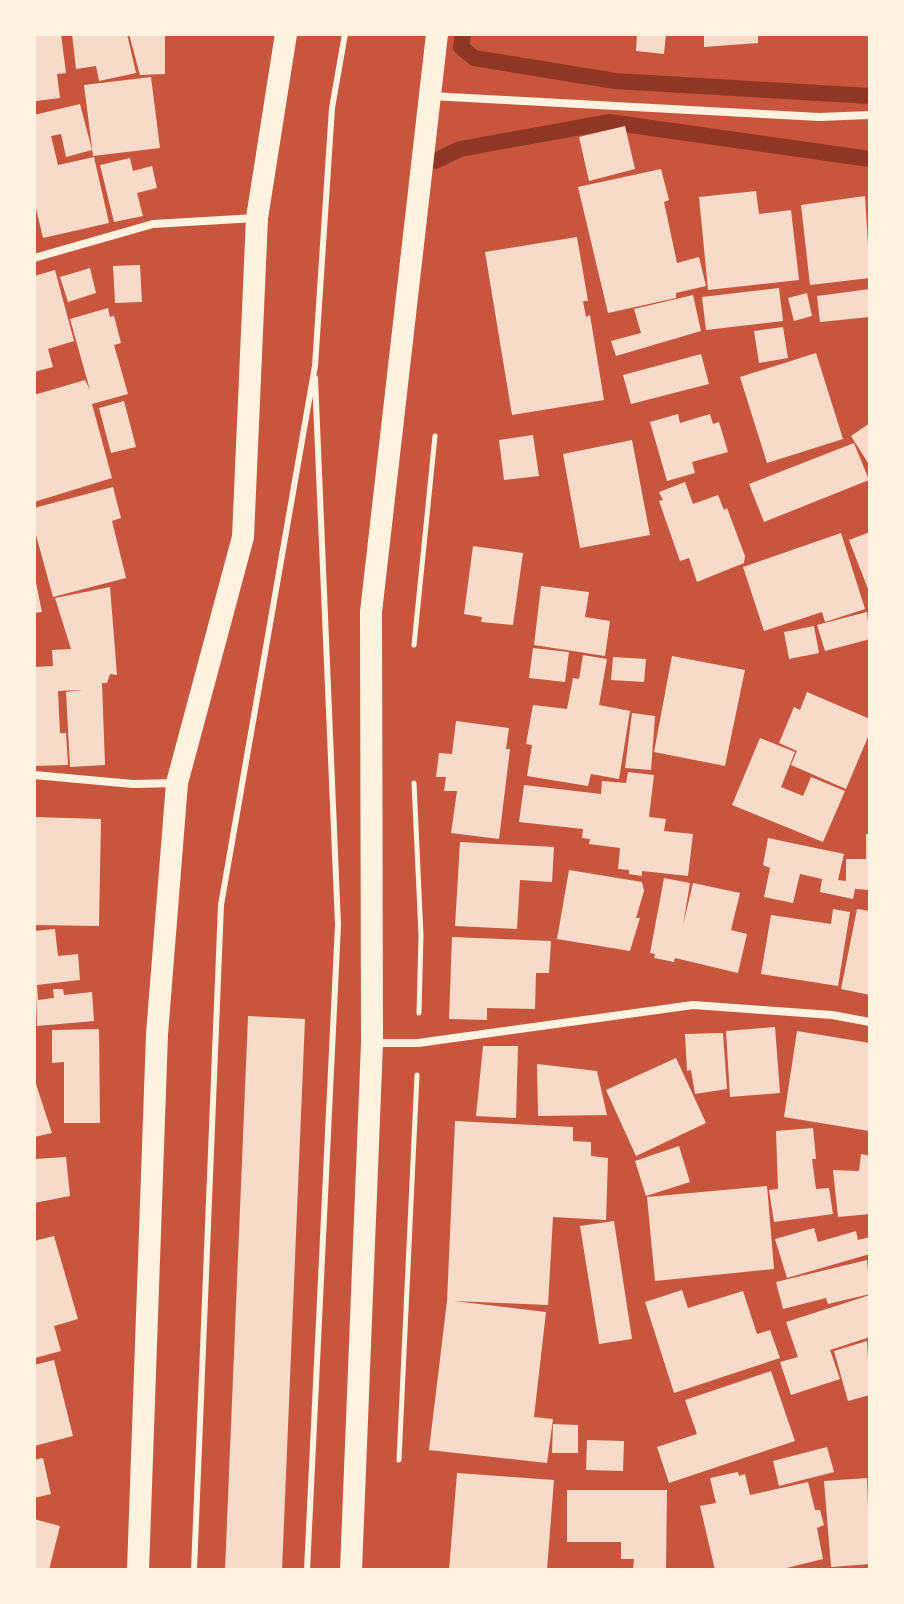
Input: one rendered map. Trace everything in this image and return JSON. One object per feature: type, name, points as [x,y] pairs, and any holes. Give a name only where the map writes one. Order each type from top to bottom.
[{"type":"highway","points":[[138,1570],[157,1034],[177,783],[243,537],[257,218],[286,34]]},
{"type":"highway","points":[[351,1570],[372,1043],[371,612],[437,34]]},
{"type":"street","points":[[428,95],[819,117],[870,115]]},
{"type":"street","points":[[34,258],[153,224],[257,218]]},
{"type":"street","points":[[34,775],[133,784],[177,783]]},
{"type":"street","points":[[372,1043],[418,1043],[693,1005],[832,1015],[870,1022]]},
{"type":"lane","points":[[194,1570],[221,905],[315,366],[332,108],[345,34]]},
{"type":"lane","points":[[307,1570],[338,925],[315,366]]},
{"type":"path","points":[[413,650],[435,433]]},
{"type":"path","points":[[398,1474],[421,935],[414,776]]},
{"type":"building","points":[[34,34],[61,34],[66,73],[57,74],[60,98],[36,101]]},
{"type":"building","points":[[72,34],[127,34],[136,73],[99,81],[96,66],[76,69]]},
{"type":"building","points":[[129,34],[165,34],[165,74],[140,75]]},
{"type":"building","points":[[637,34],[666,34],[664,54],[636,51]]},
{"type":"building","points":[[704,34],[758,34],[758,43],[704,47]]},
{"type":"building","points":[[151,77],[160,148],[93,156],[84,85]]},
{"type":"building","points":[[80,104],[92,150],[66,157],[61,134],[51,136],[58,165],[94,157],[109,223],[43,238],[34,200],[34,115]]},
{"type":"building","points":[[625,126],[635,169],[589,181],[579,137]]},
{"type":"building","points":[[130,158],[133,171],[152,166],[157,188],[137,193],[143,216],[114,222],[100,165]]},
{"type":"building","points":[[661,169],[669,200],[664,202],[677,263],[699,257],[706,286],[676,293],[676,298],[608,313],[578,187]]},
{"type":"building","points":[[756,191],[759,214],[791,210],[799,280],[708,290],[699,197]]},
{"type":"building","points":[[865,196],[870,278],[810,285],[801,205]]},
{"type":"building","points":[[577,237],[588,301],[583,301],[586,317],[590,315],[604,400],[512,415],[485,252]]},
{"type":"building","points":[[140,265],[142,302],[115,303],[113,266]]},
{"type":"building","points":[[90,268],[96,293],[68,302],[60,277]]},
{"type":"building","points":[[55,270],[74,341],[48,349],[53,367],[34,372],[34,276]]},
{"type":"building","points":[[779,288],[783,321],[706,330],[702,297]]},
{"type":"building","points":[[870,289],[870,317],[820,322],[817,296]]},
{"type":"building","points":[[807,293],[812,316],[794,321],[788,298]]},
{"type":"building","points":[[693,295],[701,331],[616,356],[611,341],[641,333],[634,309]]},
{"type":"building","points":[[108,308],[110,317],[114,316],[121,343],[114,345],[128,394],[92,404],[112,478],[34,502],[34,395],[85,380],[90,390],[70,319]]},
{"type":"building","points":[[783,327],[788,358],[759,363],[754,331]]},
{"type":"building","points":[[816,353],[843,439],[767,463],[740,377]]},
{"type":"building","points":[[701,354],[709,384],[631,404],[623,375]]},
{"type":"building","points":[[124,401],[136,447],[111,453],[99,408]]},
{"type":"building","points":[[678,414],[680,423],[710,414],[713,424],[719,422],[728,452],[692,462],[695,473],[667,481],[650,422]]},
{"type":"building","points":[[870,423],[870,466],[851,436]]},
{"type":"building","points":[[533,435],[539,476],[504,480],[499,440]]},
{"type":"building","points":[[632,440],[650,535],[580,548],[563,454]]},
{"type":"building","points":[[854,443],[869,480],[764,522],[749,484]]},
{"type":"building","points":[[685,482],[693,504],[718,495],[724,510],[727,508],[745,556],[744,563],[697,582],[689,558],[680,561],[659,501],[663,500],[659,492]]},
{"type":"building","points":[[113,487],[121,518],[112,521],[126,578],[53,597],[34,528],[34,508]]},
{"type":"building","points":[[870,532],[870,594],[849,540]]},
{"type":"building","points":[[841,533],[865,609],[825,622],[822,612],[764,631],[743,567]]},
{"type":"building","points":[[473,546],[523,553],[513,625],[481,622],[482,617],[464,614]]},
{"type":"building","points":[[34,573],[42,612],[34,613]]},
{"type":"building","points":[[541,586],[589,592],[585,617],[610,621],[605,656],[534,645]]},
{"type":"building","points":[[110,587],[117,675],[110,674],[107,683],[102,683],[105,765],[70,767],[66,692],[82,690],[58,691],[60,733],[66,733],[68,765],[34,766],[34,667],[53,666],[52,650],[71,649],[55,598]]},
{"type":"building","points":[[867,612],[870,639],[825,651],[817,625]]},
{"type":"building","points":[[814,626],[819,653],[789,659],[784,632]]},
{"type":"building","points":[[533,648],[569,652],[565,682],[529,678]]},
{"type":"building","points":[[583,655],[607,659],[599,705],[630,711],[619,779],[591,774],[588,786],[527,776],[532,745],[526,744],[533,705],[567,709],[573,678],[579,679]]},
{"type":"building","points":[[672,656],[745,670],[725,766],[654,752]]},
{"type":"building","points":[[613,657],[646,659],[644,682],[611,680]]},
{"type":"building","points":[[807,692],[870,719],[870,732],[846,789],[791,765],[797,751],[779,743],[794,707],[800,710]]},
{"type":"building","points":[[632,713],[655,716],[651,770],[625,768]]},
{"type":"building","points":[[456,721],[509,728],[506,749],[510,749],[499,839],[451,833],[457,791],[444,791],[446,777],[436,777],[439,753],[452,754]]},
{"type":"building","points":[[760,738],[795,752],[781,787],[803,796],[811,777],[845,791],[823,842],[732,805]]},
{"type":"building","points":[[628,772],[654,775],[649,817],[666,819],[664,831],[693,834],[688,876],[642,871],[642,876],[629,874],[629,870],[618,869],[620,848],[589,844],[590,839],[582,838],[583,829],[519,822],[524,785],[601,794],[602,781],[626,783]]},
{"type":"building","points":[[34,817],[101,819],[99,926],[34,925]]},
{"type":"building","points":[[866,834],[870,834],[870,890],[855,889],[853,899],[820,892],[822,879],[800,874],[793,903],[764,897],[770,868],[763,865],[768,838],[844,854],[838,880],[846,881],[846,859],[866,859]]},
{"type":"building","points":[[460,842],[554,847],[552,882],[520,880],[517,929],[455,926]]},
{"type":"building","points":[[569,870],[642,882],[644,891],[636,918],[640,918],[630,951],[557,939]]},
{"type":"building","points":[[664,878],[690,883],[683,925],[693,883],[740,893],[731,930],[747,934],[738,973],[675,958],[674,962],[654,958],[655,954],[650,953]]},
{"type":"building","points":[[833,909],[850,912],[838,986],[761,974],[771,915],[831,924]]},
{"type":"building","points":[[857,909],[870,911],[870,995],[841,989]]},
{"type":"building","points":[[55,929],[58,956],[78,954],[80,980],[37,985],[38,1000],[54,998],[53,989],[63,989],[64,995],[92,992],[94,1021],[37,1026],[34,931]]},
{"type":"building","points":[[452,937],[551,941],[549,973],[536,973],[535,1009],[487,1008],[487,1020],[449,1019]]},
{"type":"building","points":[[248,1016],[305,1019],[282,1570],[225,1570]]},
{"type":"building","points":[[775,1027],[780,1093],[730,1097],[726,1031]]},
{"type":"building","points":[[99,1029],[100,1123],[64,1123],[64,1062],[52,1063],[52,1030]]},
{"type":"building","points":[[797,1031],[870,1043],[869,1131],[784,1117]]},
{"type":"building","points":[[723,1033],[727,1089],[695,1094],[691,1070],[687,1071],[685,1034]]},
{"type":"building","points":[[483,1046],[518,1046],[516,1118],[476,1116]]},
{"type":"building","points":[[676,1058],[706,1123],[636,1156],[606,1090]]},
{"type":"building","points":[[537,1064],[597,1071],[607,1115],[538,1116]]},
{"type":"building","points":[[34,1078],[52,1133],[34,1137]]},
{"type":"building","points":[[455,1121],[573,1127],[573,1141],[591,1142],[591,1156],[608,1158],[606,1220],[553,1217],[548,1305],[454,1301],[546,1312],[534,1417],[553,1419],[547,1463],[429,1450],[447,1301]]},
{"type":"building","points":[[813,1128],[816,1159],[812,1159],[816,1189],[829,1188],[833,1214],[774,1222],[769,1190],[778,1189],[776,1131]]},
{"type":"building","points":[[679,1146],[690,1182],[646,1196],[635,1161]]},
{"type":"building","points":[[861,1154],[870,1156],[870,1214],[838,1217],[833,1170],[859,1171]]},
{"type":"building","points":[[66,1157],[70,1196],[34,1203],[34,1159]]},
{"type":"building","points":[[767,1186],[774,1269],[655,1281],[647,1197]]},
{"type":"building","points":[[614,1221],[632,1339],[599,1344],[580,1226]]},
{"type":"building","points":[[814,1228],[818,1242],[856,1231],[858,1240],[870,1237],[870,1254],[787,1278],[775,1239]]},
{"type":"building","points":[[54,1236],[78,1319],[54,1326],[61,1351],[35,1358],[34,1241]]},
{"type":"building","points":[[867,1260],[870,1294],[828,1304],[826,1298],[783,1309],[776,1282]]},
{"type":"building","points":[[682,1290],[688,1308],[743,1291],[757,1334],[770,1330],[780,1358],[674,1393],[645,1302]]},
{"type":"building","points":[[870,1295],[870,1337],[830,1350],[840,1379],[791,1395],[780,1362],[798,1357],[786,1322]]},
{"type":"building","points":[[867,1341],[870,1395],[848,1401],[834,1351]]},
{"type":"building","points":[[54,1360],[73,1436],[34,1446],[34,1365]]},
{"type":"building","points":[[771,1371],[795,1441],[669,1483],[657,1447],[697,1434],[685,1400]]},
{"type":"building","points":[[553,1424],[578,1425],[578,1453],[552,1453]]},
{"type":"building","points":[[587,1440],[624,1441],[623,1471],[586,1470]]},
{"type":"building","points":[[827,1447],[834,1472],[779,1486],[773,1461]]},
{"type":"building","points":[[43,1458],[51,1494],[34,1498],[34,1460]]},
{"type":"building","points":[[738,1472],[739,1476],[745,1474],[750,1495],[808,1482],[815,1510],[820,1510],[824,1525],[817,1528],[823,1559],[778,1570],[715,1570],[700,1506],[716,1503],[710,1478]]},
{"type":"building","points":[[457,1473],[554,1480],[547,1570],[449,1570]]},
{"type":"building","points":[[867,1478],[870,1564],[831,1567],[824,1481]]},
{"type":"building","points":[[567,1490],[667,1490],[666,1570],[633,1570],[634,1559],[621,1559],[621,1542],[567,1542]]},
{"type":"building","points":[[34,1519],[60,1526],[49,1570],[34,1570]]},
{"type":"waterway","points":[[463,34],[461,47],[474,58],[615,81],[870,96]]},
{"type":"waterway","points":[[435,161],[460,149],[609,122],[870,159]]}]
